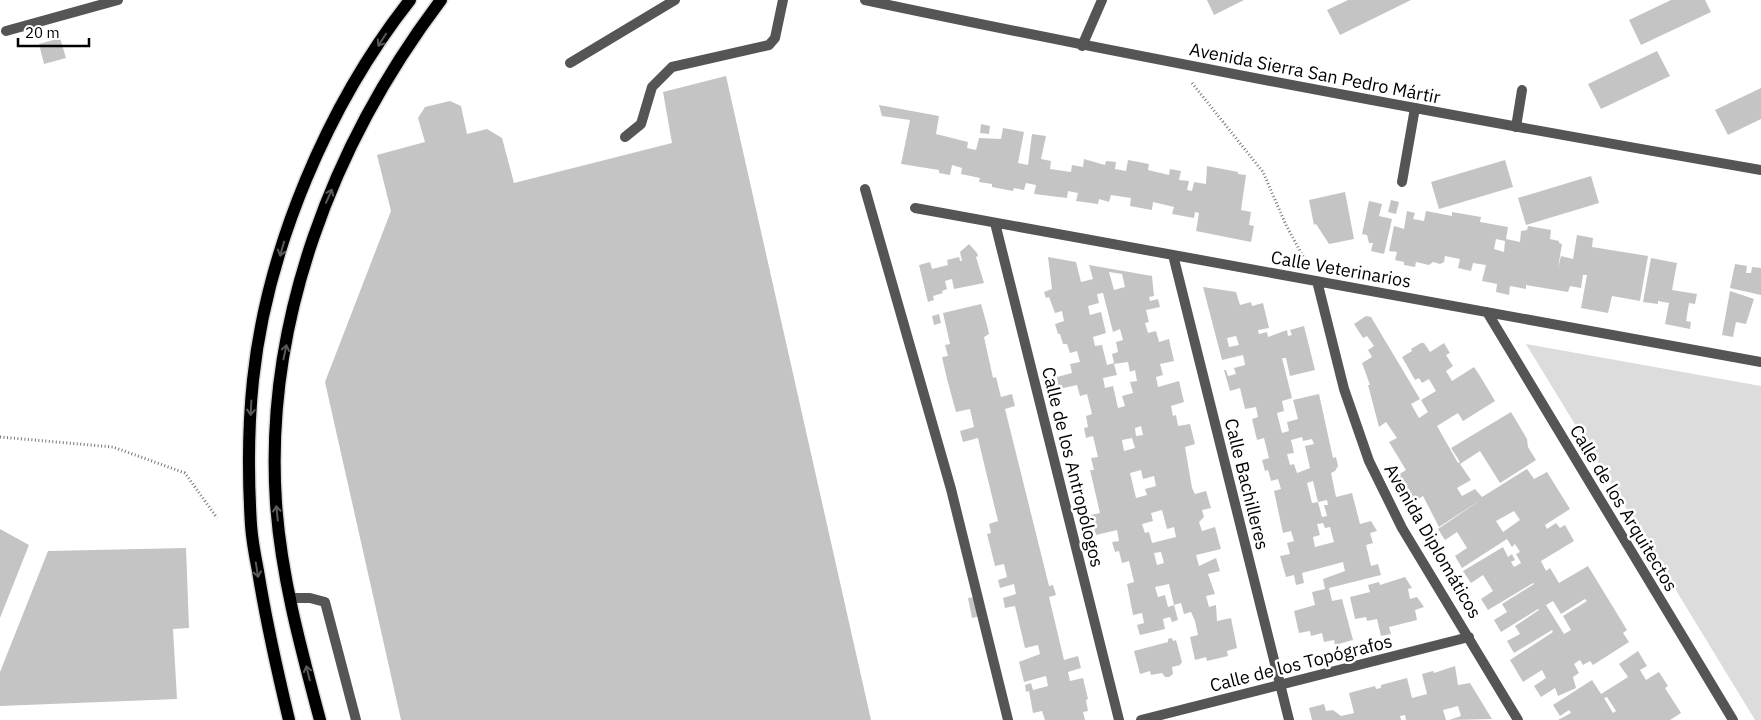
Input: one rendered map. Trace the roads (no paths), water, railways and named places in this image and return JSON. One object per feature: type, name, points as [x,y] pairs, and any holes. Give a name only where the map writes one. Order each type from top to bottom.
[{"type":"main road","points":[[288,720],[264,614],[251,527],[249,452],[253,380],[265,310],[287,231],[319,151],[356,81],[410,0]]},
{"type":"main road","points":[[320,720],[290,598],[283,562],[276,502],[275,439],[281,367],[299,283],[325,204],[354,138],[397,63],[441,0]]},
{"type":"street","points":[[6,31],[118,0]]},
{"type":"street","points":[[570,63],[675,0]]},
{"type":"street","points":[[625,137],[641,124],[652,87],[672,67],[769,45],[775,38],[782,0]]},
{"type":"street","name":"Avenida Sierra San Pedro Mártir","points":[[866,0],[1176,64],[1761,170]]},
{"type":"street","points":[[1082,46],[1102,0],[1110,0]]},
{"type":"street","points":[[1516,127],[1522,90]]},
{"type":"street","points":[[1402,182],[1415,108]]},
{"type":"street","points":[[865,189],[951,489],[1008,720]]},
{"type":"street","name":"Calle Veterinarios","points":[[915,208],[1761,362]]},
{"type":"street","name":"Calle de los Antropólogos","points":[[995,223],[1119,720]]},
{"type":"street","name":"Calle Bachilleres","points":[[1173,255],[1289,720]]},
{"type":"street","name":"Avenida Diplomáticos","points":[[1317,281],[1344,389],[1369,461],[1402,528],[1518,720]]},
{"type":"street","name":"Calle de los Arquitectos","points":[[1487,312],[1733,720]]},
{"type":"street","points":[[290,598],[310,598],[325,602],[356,720]]},
{"type":"street","name":"Calle de los Topógrafos","points":[[1141,720],[1469,637]]}]
